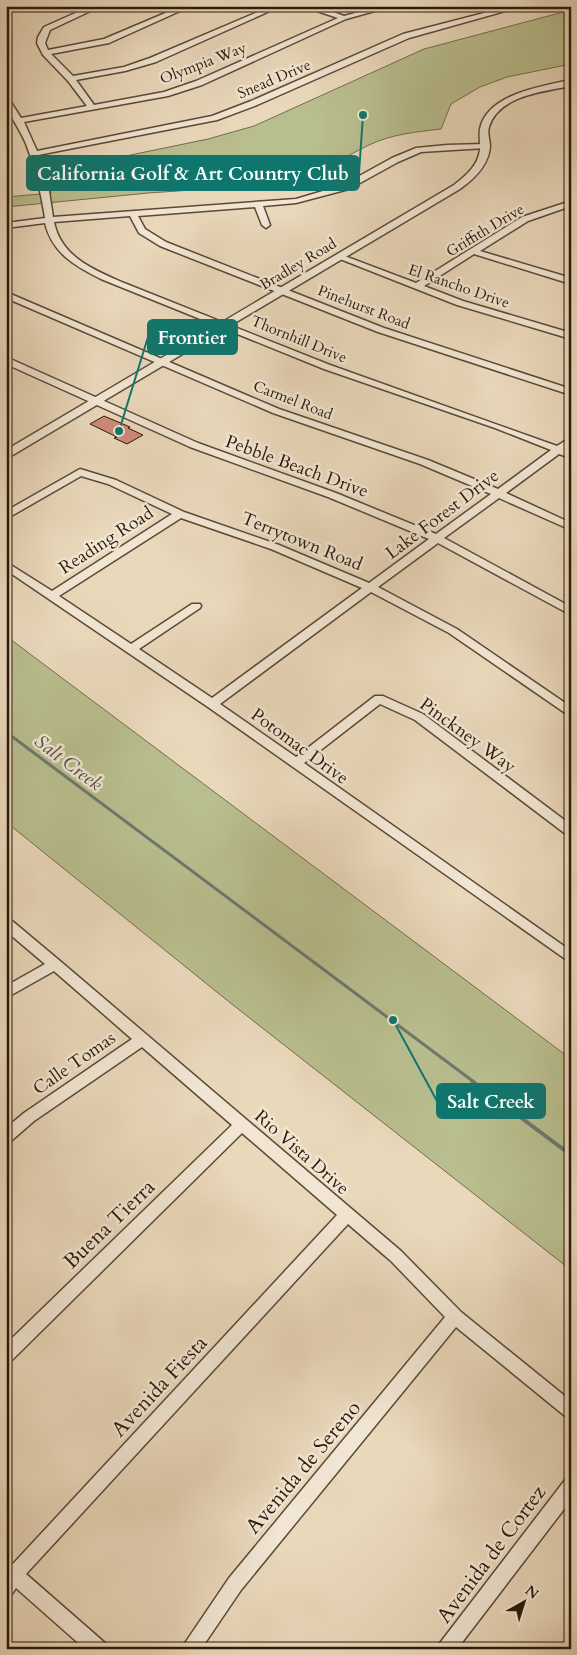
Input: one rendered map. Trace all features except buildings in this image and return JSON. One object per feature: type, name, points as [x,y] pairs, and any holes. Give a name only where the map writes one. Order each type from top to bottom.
[{"type":"street","points":[[92,108],[70,79],[46,53],[41,43],[47,29],[98,6]]},
{"type":"street","points":[[46,53],[90,46],[188,6]]},
{"type":"street","points":[[70,79],[125,69],[153,60],[278,6]]},
{"type":"street","points":[[305,6],[344,18]]},
{"type":"street","name":"Olympia Way","points":[[19,121],[165,94],[199,82],[344,18],[390,6]]},
{"type":"street","name":"Snead Drive","points":[[33,154],[214,118],[254,103],[406,36],[520,6]]},
{"type":"street","name":"Bradley Road","points":[[6,455],[457,187],[469,178],[483,159],[485,146],[483,135],[486,123],[497,110],[506,102],[527,93],[571,83]]},
{"type":"street","name":"Thornhill Drive","points":[[6,101],[19,121],[33,154],[45,193],[48,220],[54,240],[79,263],[134,289],[322,365],[477,417],[571,455]]},
{"type":"street","points":[[6,226],[48,220],[296,201],[346,187],[395,160],[419,150],[485,146]]},
{"type":"street","name":"Griffith Drive","points":[[416,287],[475,252],[525,219],[571,203]]},
{"type":"street","points":[[259,205],[266,225]]},
{"type":"street","name":"Pinehurst Road","points":[[133,214],[142,231],[151,238],[381,330],[487,363],[571,392]]},
{"type":"street","points":[[475,252],[571,280]]},
{"type":"street","name":"El Rancho Drive","points":[[339,257],[460,303],[571,336]]},
{"type":"street","name":"Carmel Road","points":[[6,295],[276,411],[424,462],[498,493],[571,527]]},
{"type":"street","name":"Pebble Beach Drive","points":[[6,360],[194,445],[332,495],[438,539],[549,598],[571,612]]},
{"type":"street","name":"Lake Forest Drive","points":[[212,704],[571,440]]},
{"type":"street","name":"Terrytown Road","points":[[6,516],[80,472],[112,482],[180,514],[275,547],[371,588],[453,631],[571,713]]},
{"type":"street","name":"Reading Road","points":[[52,596],[180,514]]},
{"type":"street","name":"Potomac Drive","points":[[6,565],[212,704],[571,958]]},
{"type":"street","points":[[132,649],[196,606]]},
{"type":"street","name":"Pinckney Way","points":[[295,764],[379,699],[419,716],[571,832]]},
{"type":"street","name":"Rio Vista Drive","points":[[6,923],[396,1256],[455,1318],[571,1411]]},
{"type":"street","points":[[6,992],[55,964]]},
{"type":"street","name":"Calle Tomas","points":[[6,1137],[29,1117],[141,1040]]},
{"type":"street","name":"Buena Tierra","points":[[6,1355],[242,1124]]},
{"type":"street","name":"Avenida Fiesta","points":[[9,1578],[346,1215]]},
{"type":"street","name":"Avenida de Sereno","points":[[190,1649],[236,1584],[455,1318]]},
{"type":"street","name":"Avenida de Cortez","points":[[446,1649],[571,1486]]},
{"type":"street","points":[[9,1578],[99,1649]]},
{"type":"green space","points":[[571,10],[571,64],[507,77],[480,87],[451,104],[441,129],[386,138],[294,181],[282,184],[148,193],[6,207],[6,197],[51,193],[48,172],[208,139],[254,126],[424,49]]},
{"type":"green space","points":[[6,636],[571,1059],[571,1270],[228,1001],[6,822]]},
{"type":"waterway","name":"Salt Creek","points":[[6,732],[474,1082]]},
{"type":"waterway","name":"Salt Creek","points":[[472,1081],[571,1155]]},
{"type":"place","name":"California Golf & Art Country Club","points":[[363,115]]},
{"type":"place","name":"Frontier","points":[[119,431]]},
{"type":"place","name":"Salt Creek","points":[[393,1020]]}]
